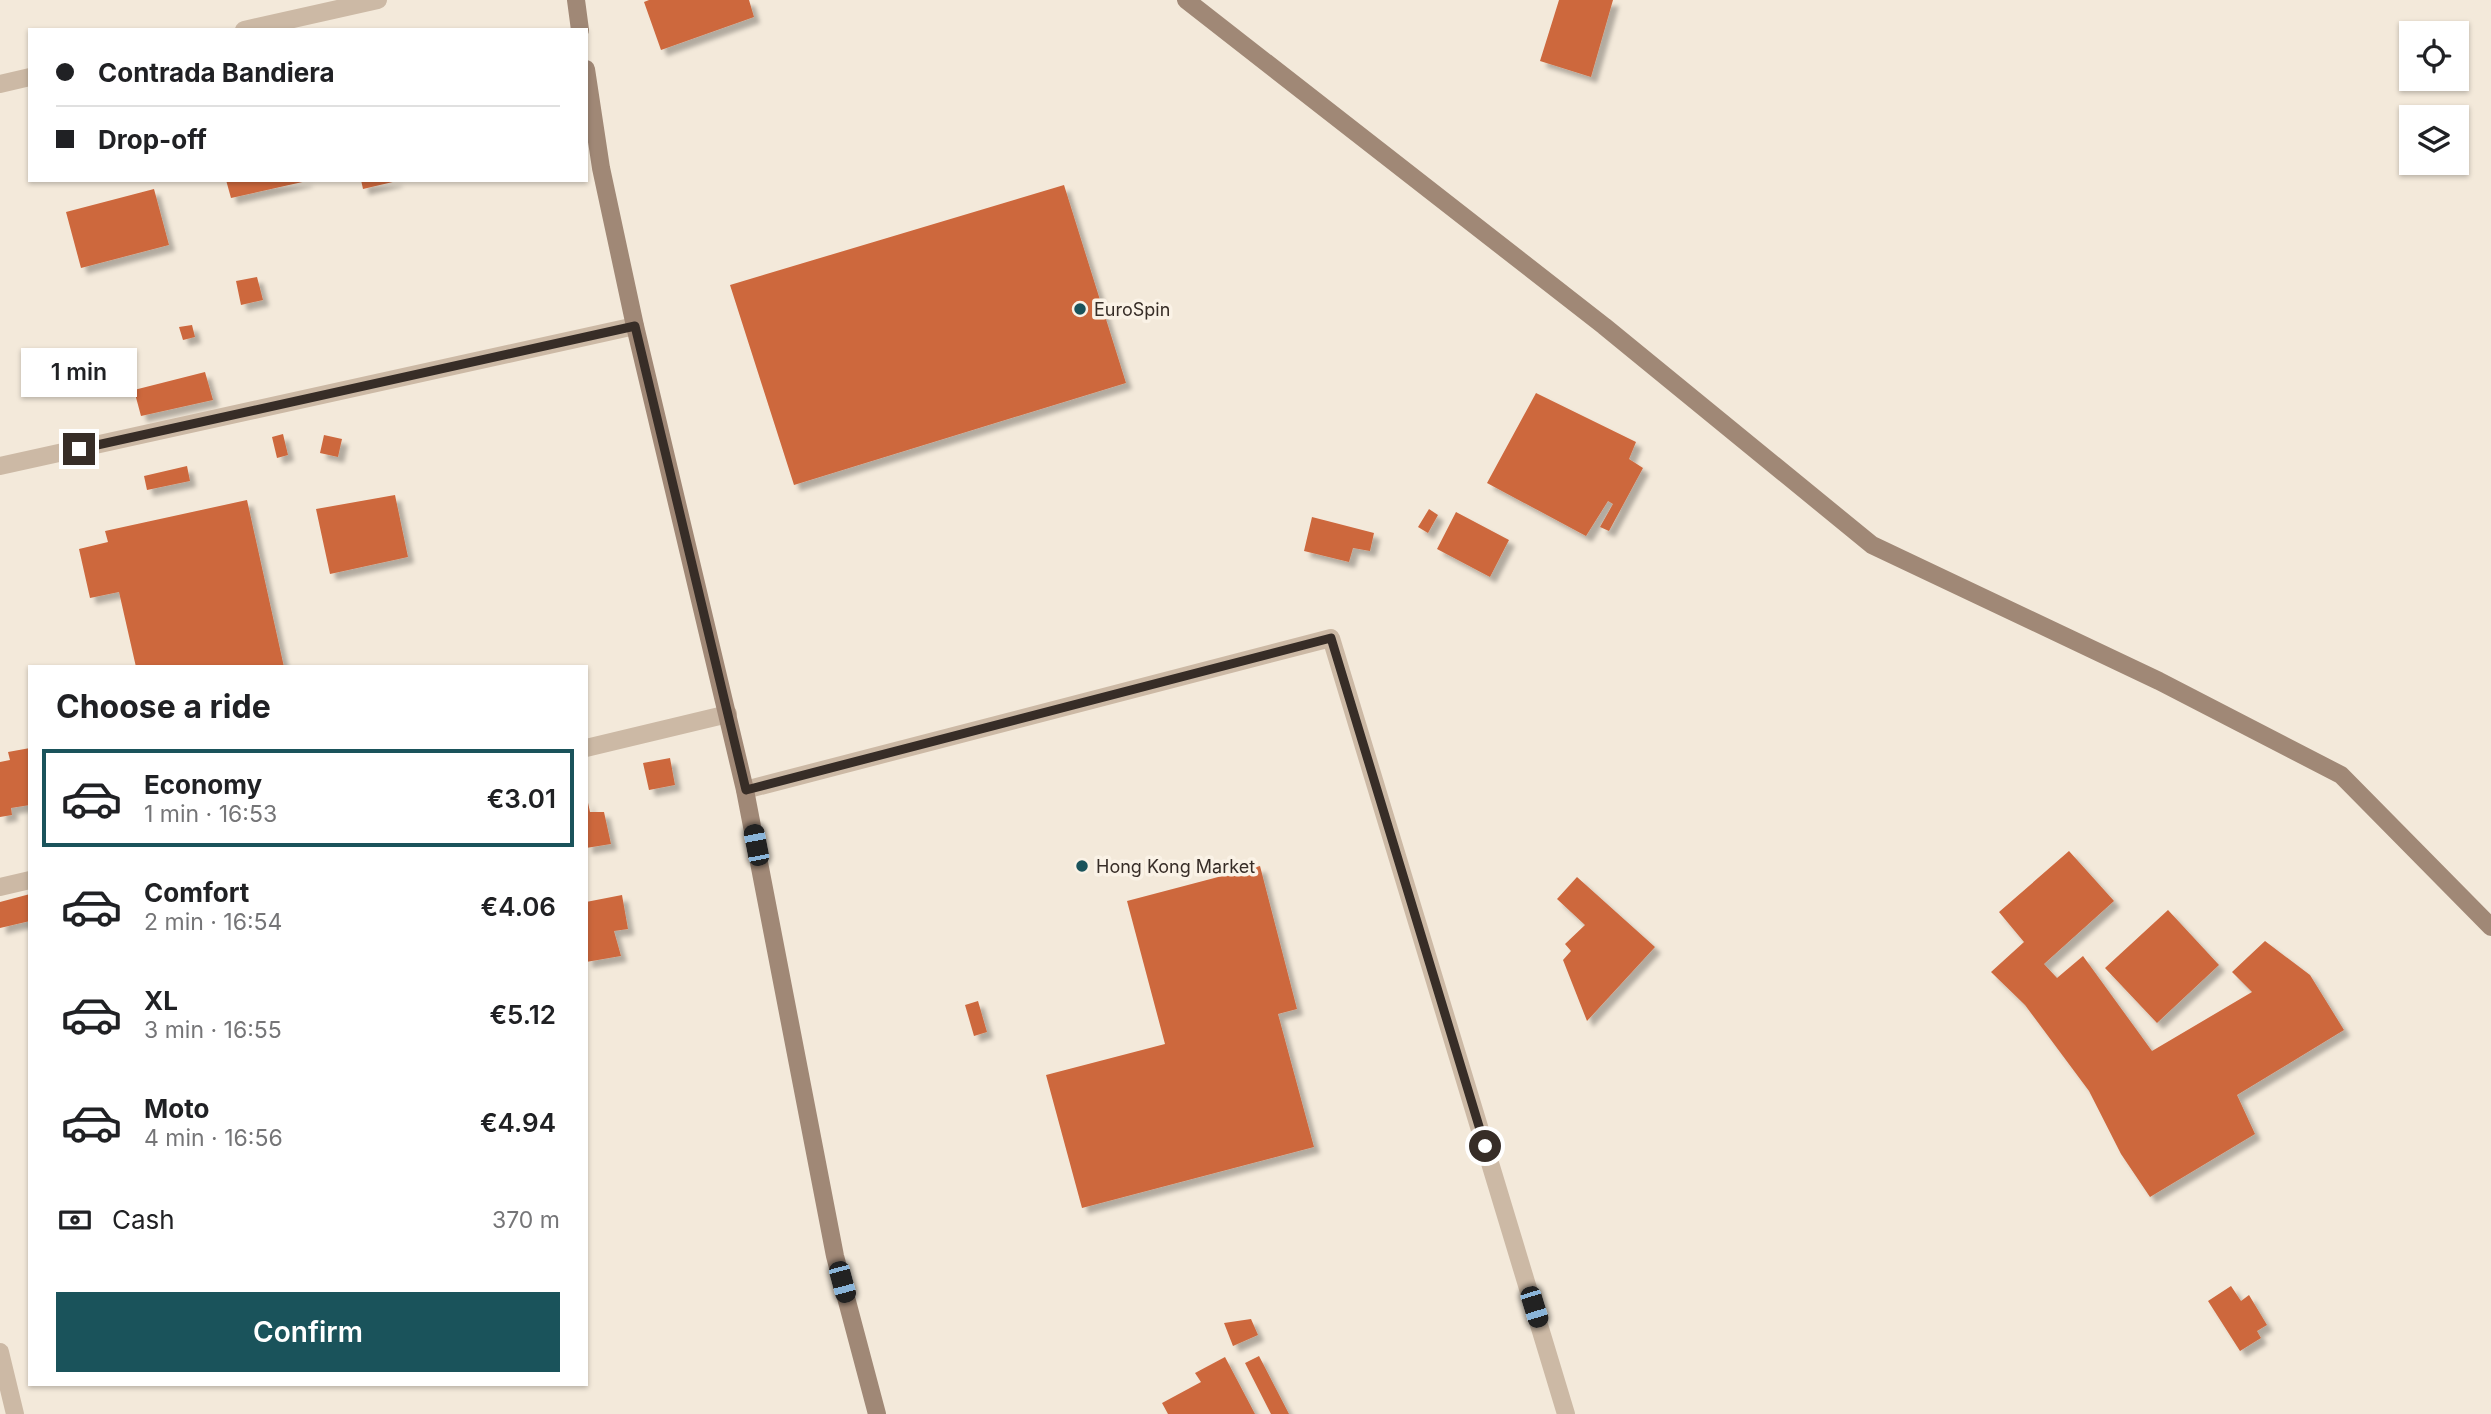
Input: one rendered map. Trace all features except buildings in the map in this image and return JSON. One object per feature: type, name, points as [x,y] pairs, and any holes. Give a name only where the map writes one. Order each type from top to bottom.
[{"type":"main road","points":[[576,0],[580,28]]},
{"type":"main road","points":[[1185,0],[1604,326],[1872,545],[2159,681],[2341,775],[2491,927]]},
{"type":"main road","points":[[588,82],[601,168],[635,326],[746,790],[835,1256],[877,1414]]},
{"type":"street","points":[[253,28],[378,0]]},
{"type":"street","points":[[0,84],[28,77]]},
{"type":"street","points":[[0,467],[635,326]]},
{"type":"street","points":[[746,790],[1331,638],[1566,1414]]},
{"type":"street","points":[[588,747],[728,714]]},
{"type":"street","points":[[0,887],[28,880]]},
{"type":"street","points":[[0,1352],[15,1414]]},
{"type":"place","name":"EuroSpin","points":[[1080,309]]},
{"type":"place","name":"Hong Kong Market","points":[[1082,866]]},
{"type":"route","points":[[79,449],[635,326],[746,790],[1331,638],[1485,1146]]}]
